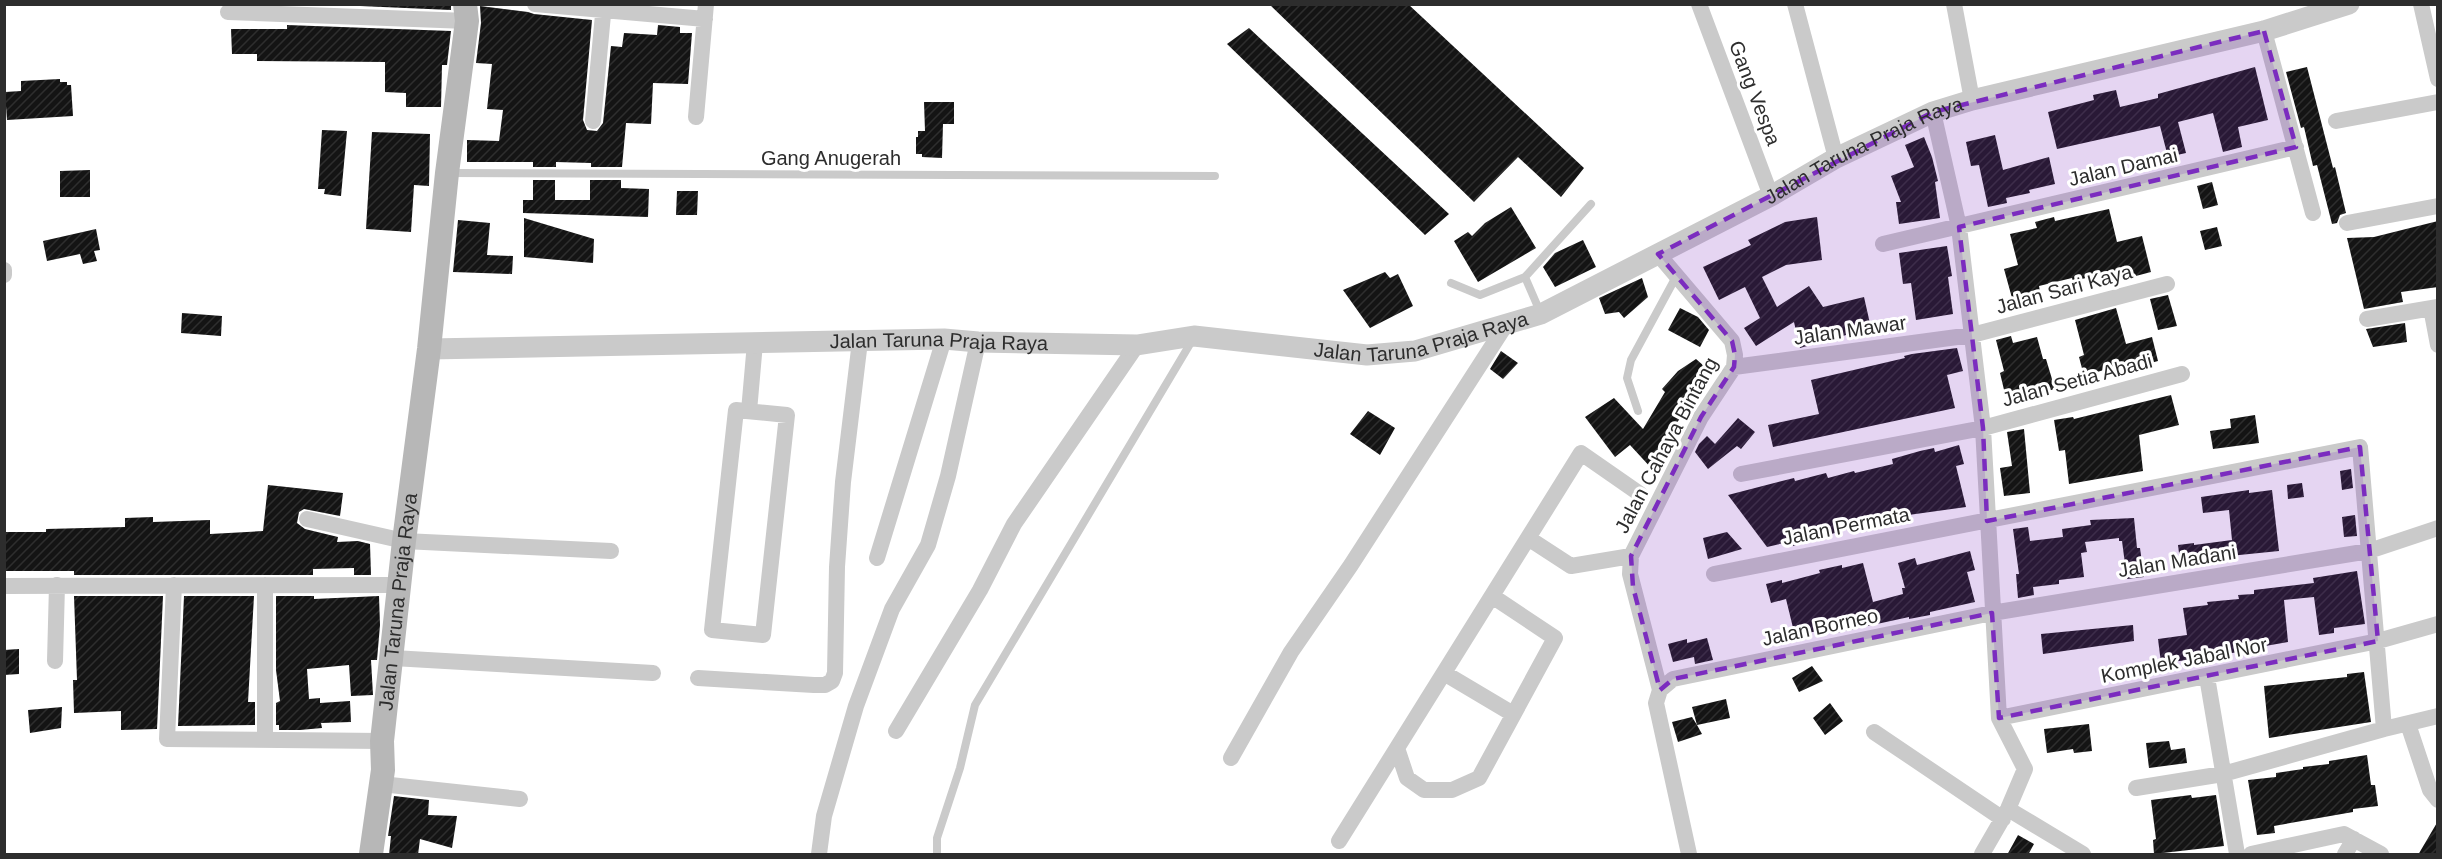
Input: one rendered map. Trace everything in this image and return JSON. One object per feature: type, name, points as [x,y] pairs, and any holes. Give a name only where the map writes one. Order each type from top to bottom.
[{"type":"main road","name":"Jalan Taruna Praja Raya","points":[[371,855],[381,784],[382,741],[393,658],[404,541],[429,349],[466,13]]},
{"type":"street","points":[[535,4],[706,12],[696,117]]},
{"type":"street","name":"Gang Vespa","points":[[1699,4],[1771,196]]},
{"type":"street","points":[[1795,4],[1836,158]]},
{"type":"street","points":[[1954,4],[1972,99]]},
{"type":"street","name":"Jalan Taruna Praja Raya","points":[[429,349],[944,339],[978,342],[1137,345],[1194,336],[1367,355],[1390,355],[1415,351],[1541,314],[1771,196],[1836,158],[1933,112],[1972,99],[2264,31],[2349,4]]},
{"type":"street","points":[[2421,4],[2438,79]]},
{"type":"street","points":[[593,121],[604,8]]},
{"type":"street","points":[[228,12],[466,13]]},
{"type":"street","points":[[2264,31],[2313,213]]},
{"type":"street","points":[[2336,121],[2438,102]]},
{"type":"street","points":[[1933,112],[1959,227],[1983,428],[1999,718],[2025,769],[2006,814],[1982,855]]},
{"type":"street","name":"Jalan Damai","points":[[1883,244],[2296,147]]},
{"type":"street","points":[[2347,223],[2438,206]]},
{"type":"street","name":"Jalan Cahaya Bintang","points":[[1658,254],[1732,341],[1735,355],[1734,368],[1701,417],[1631,555],[1630,574],[1660,690],[1656,703],[1689,855]]},
{"type":"street","points":[[4,270],[4,275]]},
{"type":"street","name":"Jalan Sari Kaya","points":[[1972,334],[2167,284]]},
{"type":"street","points":[[2367,319],[2434,307],[2438,345]]},
{"type":"street","points":[[1232,758],[1291,652],[1351,565],[1505,326]]},
{"type":"street","name":"Jalan Mawar","points":[[1734,368],[1972,334]]},
{"type":"street","points":[[877,558],[944,339]]},
{"type":"street","points":[[698,678],[825,685],[832,681],[835,673],[837,567],[843,482],[860,341]]},
{"type":"street","points":[[819,855],[824,816],[860,695],[892,609],[928,545],[948,476],[978,342]]},
{"type":"street","points":[[749,411],[754,343]]},
{"type":"street","points":[[896,731],[980,590],[1014,524],[1137,345]]},
{"type":"street","name":"Jalan Setia Abadi","points":[[1741,474],[1983,428],[2182,374]]},
{"type":"street","points":[[736,410],[749,411],[787,416],[763,635],[712,630],[736,410]]},
{"type":"street","name":"Jalan Permata","points":[[1714,574],[2360,447],[2369,551]]},
{"type":"street","points":[[1339,841],[1581,453],[1640,494]]},
{"type":"street","points":[[307,519],[404,541],[611,551]]},
{"type":"street","name":"Jalan Madani","points":[[1992,613],[2369,551],[2438,528]]},
{"type":"street","points":[[1528,538],[1571,566],[1631,555]]},
{"type":"street","points":[[2369,551],[2384,729]]},
{"type":"street","points":[[55,661],[57,585]]},
{"type":"street","points":[[174,585],[166,738],[382,741]]},
{"type":"street","points":[[265,585],[265,740]]},
{"type":"street","points":[[4,586],[400,585]]},
{"type":"street","points":[[1397,748],[1407,778],[1424,790],[1452,790],[1479,778],[1555,638],[1492,596]]},
{"type":"street","name":"Jalan Borneo","points":[[1660,690],[1673,679],[1992,613]]},
{"type":"street","name":"Komplek Jabal Nor","points":[[1999,718],[2378,641],[2438,624]]},
{"type":"street","points":[[393,658],[653,673]]},
{"type":"street","points":[[1444,674],[1513,714]]},
{"type":"street","points":[[2207,677],[2237,855]]},
{"type":"street","points":[[2136,788],[2223,774],[2438,716]]},
{"type":"street","points":[[2408,724],[2430,790],[2438,800]]},
{"type":"street","points":[[1874,732],[2006,814],[2083,855]]},
{"type":"street","points":[[381,784],[520,799]]},
{"type":"street","points":[[2251,855],[2344,834],[2381,855]]},
{"type":"street","points":[[2345,855],[2354,839]]},
{"type":"lane","name":"Gang Anugerah","points":[[447,173],[1215,176]]},
{"type":"lane","points":[[1451,283],[1480,295],[1525,277],[1591,204]]},
{"type":"lane","points":[[1638,411],[1627,378],[1631,360],[1677,275]]},
{"type":"lane","points":[[1525,277],[1541,314]]},
{"type":"lane","points":[[937,855],[937,838],[960,768],[975,705],[1194,336]]},
{"type":"highlighted area","points":[[2264,31],[2296,147],[1959,227],[1983,428],[1987,521],[2360,447],[2378,641],[1999,718],[1992,613],[1673,679],[1660,690],[1633,587],[1631,556],[1701,417],[1734,367],[1735,355],[1732,341],[1658,254],[1933,112]]},
{"type":"building","points":[[360,4],[451,4],[451,10],[360,6]]},
{"type":"building","points":[[1269,4],[1408,4],[1584,168],[1561,197],[1518,157],[1474,202]]},
{"type":"building","points":[[480,6],[592,20],[583,120],[587,130],[597,131],[603,123],[611,46],[622,47],[624,33],[657,35],[658,25],[680,27],[680,33],[692,33],[688,84],[653,83],[651,124],[626,123],[622,167],[591,167],[591,163],[556,162],[556,167],[533,167],[533,162],[467,162],[467,140],[499,141],[503,110],[487,109],[492,64],[476,63],[481,23]]},
{"type":"building","points":[[287,25],[451,31],[447,65],[442,65],[441,107],[406,107],[406,93],[385,92],[385,62],[257,61],[257,54],[232,54],[231,29],[287,29]]},
{"type":"building","points":[[1249,28],[1449,214],[1425,235],[1227,44]]},
{"type":"building","points":[[2255,67],[2268,120],[2238,127],[2242,147],[2223,152],[2213,113],[2178,122],[2186,153],[2168,157],[2160,126],[2057,149],[2048,112],[2094,100],[2093,95],[2116,90],[2120,107],[2158,98],[2158,94]]},
{"type":"building","points":[[2307,67],[2346,213],[2340,215],[2337,223],[2332,224],[2317,165],[2313,166],[2304,127],[2301,128],[2286,72]]},
{"type":"building","points":[[60,79],[60,82],[67,82],[67,85],[71,85],[73,116],[7,120],[5,92],[21,91],[21,81]]},
{"type":"building","points":[[924,102],[954,102],[954,124],[943,124],[942,158],[922,157],[922,154],[916,154],[918,131],[925,131]]},
{"type":"building","points":[[322,130],[347,131],[341,196],[324,194],[325,189],[318,189]]},
{"type":"building","points":[[372,132],[430,134],[429,186],[414,185],[411,232],[366,229]]},
{"type":"building","points":[[1995,135],[2003,170],[2049,157],[2055,184],[2029,190],[2030,193],[2006,198],[2007,203],[1988,207],[1979,165],[1971,166],[1966,142]]},
{"type":"building","points":[[1924,137],[1938,181],[1935,182],[1940,218],[1899,224],[1896,202],[1901,202],[1891,176],[1914,167],[1905,145]]},
{"type":"building","points":[[90,170],[90,197],[60,197],[60,171]]},
{"type":"building","points":[[533,180],[555,180],[555,200],[590,200],[590,180],[621,180],[621,188],[649,189],[648,217],[523,213],[523,200],[533,200]]},
{"type":"building","points":[[2212,182],[2218,205],[2203,209],[2197,186]]},
{"type":"building","points":[[677,191],[698,191],[697,215],[676,215]]},
{"type":"building","points":[[1511,207],[1536,248],[1478,282],[1454,241],[1468,232],[1472,236],[1485,223]]},
{"type":"building","points":[[2109,209],[2117,242],[2142,236],[2151,272],[2132,277],[2131,271],[2100,279],[2099,275],[2073,281],[2072,278],[2039,286],[2040,292],[2012,298],[2004,269],[2018,265],[2010,234],[2037,228],[2035,222],[2054,217],[2055,221]]},
{"type":"building","points":[[1817,217],[1822,260],[1786,265],[1762,277],[1777,307],[1809,286],[1823,307],[1864,297],[1871,328],[1800,348],[1794,322],[1756,346],[1744,328],[1760,318],[1745,287],[1719,300],[1703,267],[1751,245],[1748,240],[1785,222]]},
{"type":"building","points":[[524,218],[594,239],[593,263],[524,257]]},
{"type":"building","points":[[458,220],[490,223],[487,255],[513,256],[512,274],[453,272]]},
{"type":"building","points":[[2438,221],[2438,287],[2401,292],[2403,302],[2364,309],[2347,238],[2374,237]]},
{"type":"building","points":[[2217,227],[2222,246],[2205,250],[2200,231]]},
{"type":"building","points":[[96,229],[100,250],[94,251],[97,261],[83,264],[80,254],[47,261],[43,241]]},
{"type":"building","points":[[1583,240],[1596,267],[1555,287],[1543,267],[1555,253]]},
{"type":"building","points":[[1947,246],[1952,276],[1948,277],[1953,314],[1916,320],[1911,283],[1903,284],[1899,253]]},
{"type":"building","points":[[1385,272],[1390,278],[1398,274],[1413,306],[1370,328],[1343,290]]},
{"type":"building","points":[[1642,278],[1648,297],[1624,318],[1619,312],[1605,314],[1599,298]]},
{"type":"building","points":[[2168,295],[2177,326],[2158,330],[2150,299]]},
{"type":"building","points":[[1680,308],[1698,317],[1709,330],[1700,347],[1668,330]]},
{"type":"building","points":[[2116,308],[2126,344],[2152,337],[2158,361],[2118,372],[2117,366],[2084,376],[2079,357],[2084,355],[2075,320]]},
{"type":"building","points":[[182,313],[222,316],[221,336],[181,333]]},
{"type":"building","points":[[2405,323],[2407,342],[2373,347],[2366,329]]},
{"type":"building","points":[[2011,336],[2013,343],[2037,337],[2055,389],[2036,394],[2033,386],[2005,394],[2000,373],[2004,371],[1996,340]]},
{"type":"building","points":[[1957,348],[1963,371],[1947,375],[1955,408],[1773,447],[1768,425],[1819,414],[1811,380],[1905,358],[1904,356],[1912,354]]},
{"type":"building","points":[[1501,351],[1518,363],[1503,379],[1490,369]]},
{"type":"building","points":[[1696,359],[1712,373],[1695,388],[1687,408],[1672,430],[1678,439],[1673,450],[1653,470],[1630,445],[1615,457],[1585,417],[1614,398],[1643,429],[1665,392],[1662,389],[1678,371]]},
{"type":"building","points":[[2171,395],[2179,425],[2139,435],[2143,471],[2069,484],[2065,450],[2059,451],[2054,420],[2073,417],[2074,419]]},
{"type":"building","points":[[1368,411],[1395,428],[1380,455],[1350,434]]},
{"type":"building","points":[[2255,415],[2259,443],[2213,449],[2210,431],[2231,428],[2230,419]]},
{"type":"building","points":[[1738,418],[1755,432],[1741,449],[1737,446],[1708,469],[1695,452],[1699,444],[1707,436],[1715,444]]},
{"type":"building","points":[[2024,429],[2030,493],[2004,496],[2000,468],[2012,466],[2007,432]]},
{"type":"building","points":[[1959,445],[1964,464],[1956,466],[1966,507],[1894,517],[1893,513],[1863,520],[1864,524],[1793,546],[1792,541],[1767,547],[1728,495],[1794,478],[1795,481],[1826,473],[1828,478],[1854,471],[1855,473],[1893,464],[1892,459],[1920,451],[1934,448],[1935,452]]},
{"type":"building","points":[[2351,469],[2353,488],[2342,490],[2340,471]]},
{"type":"building","points":[[2302,483],[2304,497],[2288,499],[2287,485]]},
{"type":"building","points":[[268,485],[343,493],[340,516],[304,509],[299,512],[297,523],[305,529],[338,537],[337,542],[358,541],[370,544],[371,575],[354,575],[354,568],[313,569],[313,575],[74,575],[74,571],[4,571],[4,532],[125,527],[125,518],[153,517],[153,522],[210,520],[210,534],[263,531]]},
{"type":"building","points":[[2249,490],[2249,493],[2272,490],[2279,551],[2180,561],[2178,545],[2232,540],[2229,510],[2203,513],[2201,497]]},
{"type":"building","points":[[2355,515],[2357,536],[2344,537],[2342,517]]},
{"type":"building","points":[[2134,518],[2137,548],[2140,548],[2144,577],[2127,579],[2122,541],[2119,541],[2119,538],[2085,542],[2087,552],[2081,553],[2084,577],[2059,580],[2059,584],[2033,587],[2034,595],[2018,598],[2016,574],[2019,574],[2013,529],[2028,527],[2030,541],[2063,537],[2062,529],[2091,525],[2090,520]]},
{"type":"building","points":[[1727,532],[1742,549],[1708,559],[1703,538]]},
{"type":"building","points":[[1970,551],[1975,570],[1967,572],[1975,602],[1930,612],[1930,615],[1909,619],[1909,617],[1831,634],[1830,628],[1795,636],[1786,599],[1771,603],[1766,584],[1782,580],[1782,583],[1820,573],[1819,570],[1842,565],[1842,568],[1863,563],[1873,602],[1903,594],[1902,588],[1905,588],[1898,563],[1915,558],[1917,565]]},
{"type":"building","points":[[2357,571],[2365,624],[2334,628],[2334,633],[2319,635],[2314,597],[2284,600],[2288,642],[2224,654],[2224,656],[2161,663],[2158,639],[2187,635],[2183,608],[2208,605],[2207,602],[2239,599],[2238,595],[2254,594],[2254,590],[2314,583],[2313,578]]},
{"type":"building","points":[[74,596],[163,596],[157,729],[121,730],[121,711],[74,713],[73,680],[77,680]]},
{"type":"building","points":[[184,596],[254,596],[248,702],[255,702],[255,725],[178,726]]},
{"type":"building","points":[[276,596],[314,596],[314,599],[379,596],[380,625],[377,660],[371,660],[373,695],[351,696],[349,665],[307,669],[309,699],[320,698],[320,703],[350,701],[351,722],[321,723],[322,728],[300,730],[279,730],[279,725],[276,725],[276,703],[280,701],[276,670]]},
{"type":"building","points":[[2133,625],[2134,641],[2043,654],[2041,634]]},
{"type":"building","points":[[1707,638],[1713,660],[1695,664],[1694,657],[1673,662],[1668,644],[1687,639],[1687,643]]},
{"type":"building","points":[[19,649],[19,674],[4,675],[4,650]]},
{"type":"building","points":[[1812,666],[1823,681],[1799,692],[1792,678]]},
{"type":"building","points":[[2364,672],[2371,722],[2269,738],[2264,686],[2347,677],[2347,674]]},
{"type":"building","points":[[1726,699],[1730,718],[1697,725],[1692,707]]},
{"type":"building","points":[[1830,703],[1843,721],[1825,735],[1813,718]]},
{"type":"building","points":[[62,707],[61,728],[30,733],[28,710]]},
{"type":"building","points":[[1692,717],[1702,734],[1678,742],[1672,722]]},
{"type":"building","points":[[2089,724],[2092,751],[2074,753],[2073,749],[2047,753],[2044,729]]},
{"type":"building","points":[[2169,741],[2171,750],[2185,748],[2187,763],[2149,768],[2146,743]]},
{"type":"building","points":[[2367,755],[2371,785],[2375,785],[2378,806],[2274,826],[2275,833],[2257,835],[2248,780],[2276,777],[2276,773]]},
{"type":"building","points":[[2191,795],[2192,798],[2216,795],[2224,846],[2154,854],[2153,840],[2156,839],[2151,800]]},
{"type":"building","points":[[394,796],[429,800],[428,815],[457,816],[452,848],[420,839],[418,855],[389,855],[391,836],[388,836]]},
{"type":"building","points":[[2438,821],[2438,855],[2418,855]]},
{"type":"building","points":[[2018,835],[2034,844],[2028,855],[2007,855]]}]
